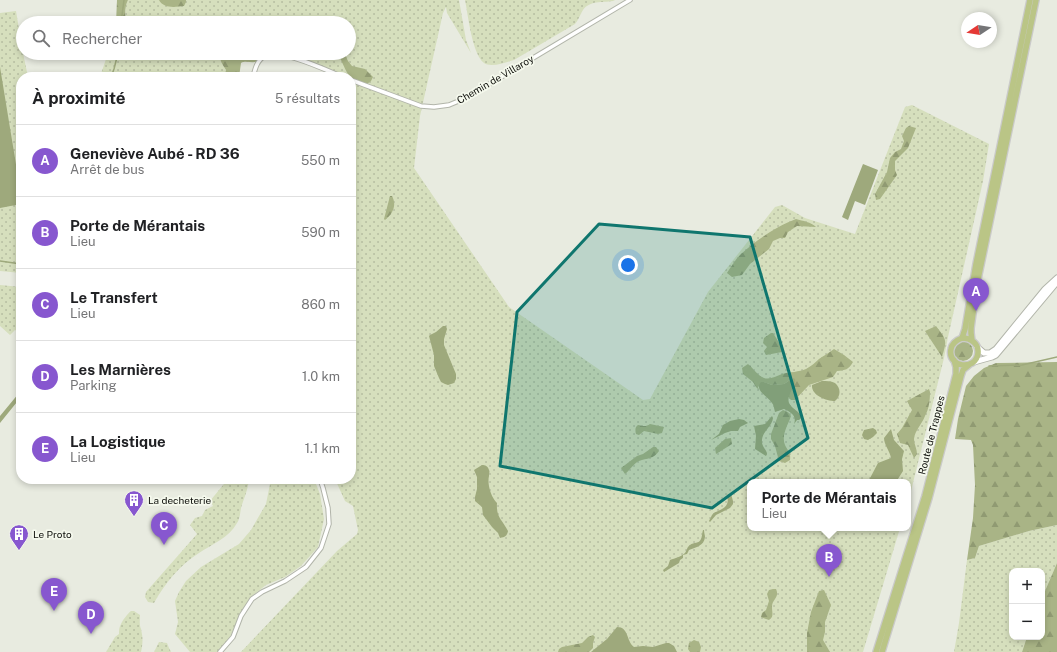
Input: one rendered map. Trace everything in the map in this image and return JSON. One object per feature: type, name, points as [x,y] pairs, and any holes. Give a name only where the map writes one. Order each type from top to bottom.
[{"type":"main road","points":[[1030,0],[976,264],[965,329],[962,338],[954,343],[952,347],[951,356],[961,365],[972,363],[978,355],[977,347],[972,341],[970,333],[977,284],[1036,0]]},
{"type":"main road","points":[[962,338],[972,341]]},
{"type":"main road","name":"Route de Trappes","points":[[876,652],[925,496],[956,374],[954,360]]},
{"type":"main road","name":"Route de Trappes","points":[[882,652],[929,498],[961,376],[963,370],[972,363]]},
{"type":"street","name":"Chemin de Villaroy","points":[[356,82],[421,106],[434,107],[449,105],[461,100],[630,0]]},
{"type":"street","points":[[254,72],[256,65],[260,60]]},
{"type":"street","points":[[299,60],[330,72]]},
{"type":"street","points":[[977,347],[984,354],[990,353],[996,349],[1041,294],[1057,278]]},
{"type":"street","points":[[972,363],[996,355],[1057,282]]},
{"type":"street","points":[[1026,320],[1041,294]]},
{"type":"street","points":[[220,652],[233,637],[241,616],[252,599],[306,567],[321,548],[329,524],[328,508],[322,484]]},
{"type":"highlighted area","points":[[599,224],[750,237],[808,438],[712,508],[500,466],[517,312]]},
{"type":"shaded area","points":[[128,0],[459,0],[466,40],[471,53],[447,13],[446,7],[443,13],[420,116],[414,168],[509,307],[643,400],[650,399],[708,292],[775,207],[782,205],[805,218],[855,234],[905,107],[912,105],[989,144],[983,181],[944,358],[911,491],[911,479],[747,479],[747,531],[899,531],[863,652],[241,652],[337,551],[357,534],[358,530],[353,506],[345,501],[337,484],[356,484],[356,72],[337,72],[304,60],[356,60],[356,16],[125,16]]},
{"type":"shaded area","points":[[465,0],[615,0],[596,2],[589,5],[583,10],[575,24],[514,60],[491,65],[484,63],[476,51]]},
{"type":"shaded area","points":[[16,11],[16,60],[24,60],[27,72],[16,72],[16,273],[0,271],[0,13]]},
{"type":"shaded area","points":[[106,60],[220,60],[226,70],[225,72],[102,72]]},
{"type":"shaded area","points":[[0,67],[16,165],[16,205],[0,208]]},
{"type":"shaded area","points":[[863,164],[878,170],[865,205],[855,201],[848,220],[842,217]]},
{"type":"shaded area","points":[[0,285],[16,287],[16,330],[10,335],[0,326]]},
{"type":"shaded area","points":[[443,326],[446,326],[447,329],[444,345],[456,374],[454,383],[448,385],[441,382],[434,366],[434,355],[429,336]]},
{"type":"shaded area","points":[[793,378],[795,379],[795,382],[788,400],[792,407],[802,417],[794,424],[795,419],[793,415],[784,409],[775,412],[773,404],[759,388],[761,382],[772,385],[784,384]]},
{"type":"shaded area","points":[[822,381],[832,382],[837,385],[839,394],[835,401],[820,397],[812,389],[812,385]]},
{"type":"shaded area","points":[[16,397],[16,403],[0,423],[0,416]]},
{"type":"shaded area","points":[[772,416],[773,418],[771,424],[762,438],[762,444],[767,453],[766,456],[755,449],[756,436],[754,426],[765,424]]},
{"type":"shaded area","points":[[739,419],[748,423],[740,427],[738,431],[725,433],[711,440],[719,434],[723,425],[730,421]]},
{"type":"shaded area","points":[[873,428],[877,433],[868,440],[864,439],[862,435],[864,430]]},
{"type":"shaded area","points":[[891,429],[894,440],[904,451],[902,459],[903,471],[898,479],[870,479],[878,463],[891,458],[884,438]]},
{"type":"shaded area","points":[[482,465],[489,469],[490,490],[497,503],[498,515],[508,531],[502,538],[500,538],[498,533],[483,515],[482,507],[475,501],[477,477],[474,470]]},
{"type":"shaded area","points":[[224,484],[248,484],[239,520],[230,533],[186,563],[163,588],[154,603],[148,602],[145,597],[146,592],[197,534],[190,525],[195,518],[202,516],[205,510],[213,506],[210,501]]},
{"type":"shaded area","points":[[270,484],[316,484],[320,494],[324,519],[318,547],[301,566],[285,577],[266,585],[252,596],[242,611],[228,641],[218,652],[190,652],[175,634],[178,622],[175,601],[179,592],[186,581],[201,567],[239,544],[251,530],[266,504]]},
{"type":"shaded area","points":[[731,494],[733,504],[730,508],[716,515],[710,522],[709,521],[715,512],[727,505],[727,495]]},
{"type":"shaded area","points":[[1057,525],[1057,563],[1045,591],[1045,568],[1009,568],[1009,640],[1026,640],[1022,652],[954,652],[967,560],[975,558],[979,546],[1029,531]]},
{"type":"shaded area","points":[[704,530],[705,537],[703,542],[697,547],[689,550],[687,554],[683,555],[689,546],[700,541]]},
{"type":"shaded area","points":[[683,555],[683,558],[679,563],[664,572],[663,570],[668,566],[670,560]]},
{"type":"shaded area","points":[[131,611],[134,611],[140,615],[142,635],[141,652],[106,652],[115,637],[119,634],[119,628]]},
{"type":"shaded area","points":[[617,627],[624,629],[634,647],[653,647],[669,643],[674,646],[677,652],[591,652],[607,639]]},
{"type":"shaded area","points":[[159,642],[167,643],[171,652],[154,652]]},
{"type":"green space","points":[[117,0],[128,0],[125,16],[116,16]]},
{"type":"green space","points":[[159,0],[186,0],[186,2],[184,6],[170,7],[164,5]]},
{"type":"green space","points":[[220,60],[259,60],[241,63],[240,72],[225,72],[226,70]]},
{"type":"green space","points":[[341,60],[348,60],[352,66],[365,69],[373,77],[367,84],[356,80],[356,72],[346,71]]},
{"type":"green space","points":[[909,126],[916,128],[908,148],[895,161],[895,170],[897,175],[880,199],[876,200],[875,194],[887,172],[890,158],[895,152],[901,149],[904,141],[902,136],[906,128]]},
{"type":"green space","points":[[390,196],[392,196],[394,206],[392,212],[385,220],[384,219]]},
{"type":"green space","points":[[796,219],[816,227],[797,226],[788,232],[785,238],[780,238],[773,241],[769,249],[750,264],[742,275],[732,277],[727,273],[738,257],[752,244],[766,234]]},
{"type":"green space","points":[[936,326],[945,340],[945,347],[942,357],[925,331]]},
{"type":"green space","points":[[773,333],[783,349],[782,352],[766,355],[764,351],[767,347],[763,343],[764,338]]},
{"type":"green space","points":[[963,341],[970,344],[973,351],[970,358],[963,361],[956,358],[953,351],[956,344]]},
{"type":"green space","points":[[834,349],[853,362],[851,365],[846,369],[837,371],[833,377],[809,385],[795,400],[791,400],[789,398],[789,394],[793,389],[793,378],[784,384],[772,385],[764,382],[758,387],[759,390],[753,382],[743,374],[742,368],[748,364],[764,378],[773,378],[782,374],[803,370],[810,367]]},
{"type":"green space","points":[[1057,362],[1057,525],[1029,531],[979,546],[975,558],[967,560],[973,518],[975,485],[973,445],[971,440],[955,439],[966,386],[974,376],[984,368],[996,363]]},
{"type":"green space","points":[[929,389],[929,404],[924,419],[917,430],[914,439],[917,454],[914,458],[908,445],[900,443],[897,434],[912,410],[907,401]]},
{"type":"green space","points":[[783,410],[788,412],[791,416],[785,430],[784,438],[785,445],[790,453],[790,460],[785,463],[779,461],[775,446],[771,439],[771,434],[779,413]]},
{"type":"green space","points":[[650,424],[664,427],[662,433],[658,434],[644,431],[639,435],[636,434],[636,427],[638,425],[646,426]]},
{"type":"green space","points":[[731,438],[732,444],[716,454],[715,448],[725,439]]},
{"type":"green space","points":[[653,447],[656,447],[659,451],[657,454],[653,457],[637,462],[625,474],[621,468],[637,456]]},
{"type":"green space","points":[[1057,563],[1057,652],[1022,652],[1026,640],[1045,640],[1045,591]]},
{"type":"green space","points":[[776,589],[777,594],[772,604],[772,617],[769,620],[761,617],[762,613],[766,610],[769,601],[767,594],[769,590]]},
{"type":"green space","points":[[824,590],[831,605],[825,622],[823,640],[830,652],[807,652],[807,633],[811,612],[819,591]]},
{"type":"green space","points":[[593,635],[595,637],[593,648],[589,652],[558,652],[562,647],[582,643],[588,637]]},
{"type":"green space","points":[[694,640],[699,642],[701,647],[700,652],[690,652],[688,649],[689,643]]},
{"type":"waterway","points":[[122,16],[124,0]]},
{"type":"waterway","points":[[113,72],[116,60]]},
{"type":"waterway","points":[[0,261],[16,263]]},
{"type":"waterway","points":[[989,366],[1022,365],[1057,357]]},
{"type":"place","name":"Geneviève Aubé - RD 36","points":[[976,311]]},
{"type":"place","name":"La decheterie","points":[[134,517]]},
{"type":"place","name":"Le Transfert","points":[[164,545]]},
{"type":"place","name":"Le Proto","points":[[19,551]]},
{"type":"place","name":"Porte de Mérantais","points":[[829,577]]},
{"type":"place","name":"La Logistique","points":[[54,611]]},
{"type":"place","name":"Les Marnières","points":[[91,634]]}]
